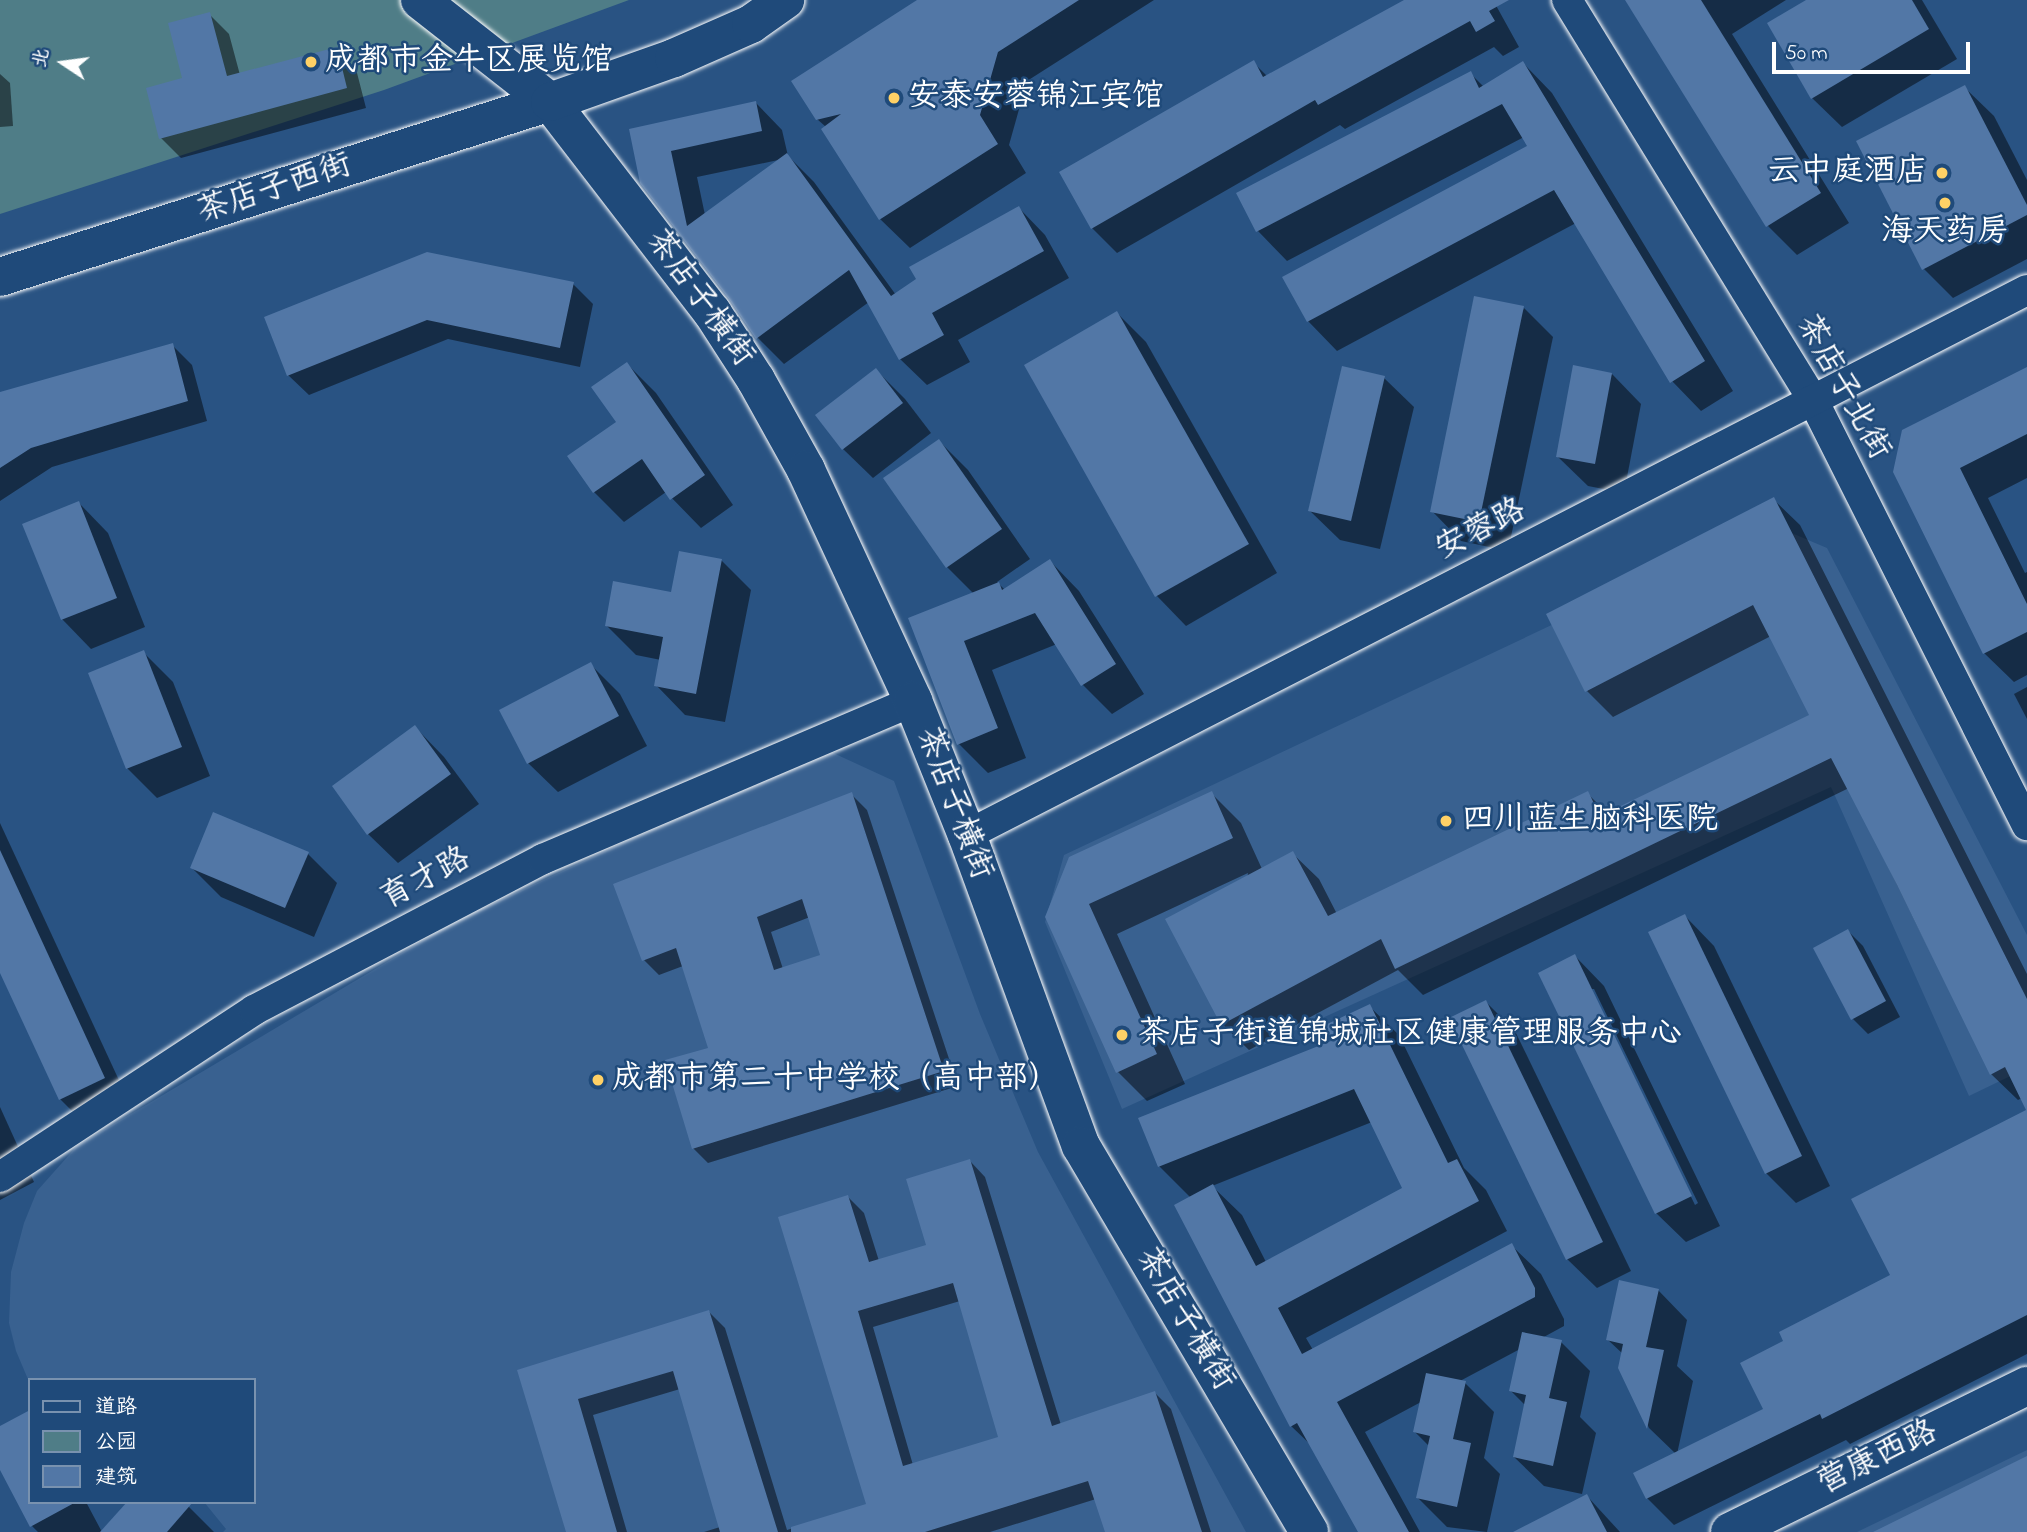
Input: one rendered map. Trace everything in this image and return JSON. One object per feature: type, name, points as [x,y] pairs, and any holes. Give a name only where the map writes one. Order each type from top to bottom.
[{"type":"street","name":"茶店子横街","points":[[420,0],[550,103],[712,312],[756,380],[806,470],[913,701],[967,835],[1081,1146],[1309,1532]]},
{"type":"street","name":"茶店子西街","points":[[0,277],[550,103],[674,58],[751,24],[786,0]]},
{"type":"street","name":"茶店子北街","points":[[1567,0],[1813,400],[2027,825]]},
{"type":"street","name":"安蓉路","points":[[967,835],[2027,290]]},
{"type":"street","name":"育才路","points":[[0,1177],[254,1010],[530,865],[913,701]]},
{"type":"street","name":"营康西路","points":[[1730,1532],[2027,1386]]},
{"type":"shaded area","name":"四川蓝生脑科医院","points":[[1768,523],[1827,548],[2027,935],[2027,1068],[1969,1096],[1831,787],[1122,1109],[1045,922],[1064,855]]},
{"type":"shaded area","name":"成都市第二十中学校（高中部）","points":[[831,752],[894,781],[980,1014],[1038,1152],[1246,1532],[223,1532],[226,1529],[206,1504],[256,1504],[256,1378],[28,1379],[16,1351],[9,1323],[11,1272],[24,1223],[37,1191],[77,1146],[456,921],[627,841]]},
{"type":"shaded area","points":[[2027,1450],[2027,1532],[1857,1532]]},
{"type":"green space","points":[[0,0],[629,0],[384,90],[0,214]]},
{"type":"building","name":"安泰安蓉锦江宾馆","points":[[917,0],[1079,0],[998,52],[980,115],[998,144],[879,220],[821,129],[841,114],[816,120],[791,81]]},
{"type":"building","points":[[1404,0],[1509,0],[1489,11],[1495,21],[1476,32],[1470,21],[1318,105],[1315,100],[1091,229],[1059,172],[1254,60],[1263,77]]},
{"type":"building","points":[[1625,0],[1701,0],[1821,193],[1766,227]]},
{"type":"building","points":[[1806,0],[1912,0],[1929,29],[1811,99],[1767,23]]},
{"type":"building","name":"成都市金牛区展览馆","points":[[210,12],[227,76],[337,47],[347,88],[159,139],[146,88],[182,78],[168,23]]},
{"type":"building","points":[[1523,61],[1705,361],[1670,383],[1554,190],[1307,322],[1282,277],[1527,146],[1502,104],[1256,232],[1236,193],[1471,71],[1479,88]]},
{"type":"building","name":"云中庭酒店","points":[[1965,85],[2027,205],[2027,215],[1922,270],[1856,141]]},
{"type":"building","points":[[756,101],[762,131],[671,151],[687,226],[787,153],[891,296],[916,279],[909,267],[1019,206],[1044,251],[932,313],[944,335],[899,360],[849,270],[756,339],[729,299],[640,183],[629,129]]},
{"type":"building","points":[[427,252],[574,282],[560,348],[427,320],[287,376],[264,317]]},
{"type":"building","points":[[1474,296],[1524,306],[1479,522],[1430,512]]},
{"type":"building","points":[[1117,311],[1249,544],[1155,597],[1024,365]]},
{"type":"building","points":[[173,343],[188,401],[31,448],[0,468],[0,392]]},
{"type":"building","points":[[627,362],[705,475],[670,500],[642,459],[593,493],[567,456],[616,422],[591,387]]},
{"type":"building","points":[[1573,365],[1612,373],[1595,464],[1556,457]]},
{"type":"building","points":[[1342,366],[1385,376],[1351,521],[1308,511]]},
{"type":"building","points":[[2027,367],[2027,434],[1960,468],[2027,604],[2027,632],[1983,654],[1893,472],[1902,430]]},
{"type":"building","points":[[876,368],[903,403],[842,450],[815,415]]},
{"type":"building","points":[[939,439],[1002,529],[946,568],[883,478]]},
{"type":"building","points":[[1774,497],[2027,999],[2027,1315],[1822,1419],[1820,1414],[1646,1499],[1633,1473],[1763,1409],[1740,1363],[1783,1341],[1779,1332],[1890,1275],[1851,1199],[2026,1110],[2005,1067],[1990,1075],[1831,758],[1395,969],[1381,939],[1221,1025],[1165,919],[1293,851],[1328,916],[1588,791],[1600,816],[1809,715],[1753,605],[1585,692],[1546,614]]},
{"type":"building","points":[[79,501],[117,598],[61,620],[22,524]]},
{"type":"building","points":[[679,551],[722,559],[696,694],[654,686],[663,637],[605,626],[613,581],[671,592]]},
{"type":"building","points":[[1050,559],[1116,664],[1081,686],[1035,613],[964,641],[998,728],[957,745],[908,618],[999,582],[1002,590]]},
{"type":"building","points":[[144,650],[182,747],[126,769],[88,673]]},
{"type":"building","points":[[591,662],[619,716],[527,764],[499,710]]},
{"type":"building","points":[[415,725],[451,774],[367,835],[332,786]]},
{"type":"building","points":[[1212,791],[1233,838],[1089,904],[1157,1054],[1116,1073],[1045,917],[1069,857]]},
{"type":"building","points":[[852,792],[944,1071],[692,1149],[665,1060],[708,1048],[676,948],[642,961],[613,884]],"holes":[[[802,899],[820,955],[774,970],[757,917]]]},
{"type":"building","points":[[213,812],[309,852],[285,908],[190,868]]},
{"type":"building","points":[[0,850],[105,1078],[59,1100],[0,973]]},
{"type":"building","points":[[1685,914],[1802,1156],[1765,1174],[1648,932]]},
{"type":"building","points":[[1848,929],[1886,1001],[1851,1020],[1813,948]]},
{"type":"building","points":[[1575,954],[1692,1196],[1655,1214],[1538,973]]},
{"type":"building","points":[[1486,1000],[1603,1242],[1566,1260],[1449,1018]]},
{"type":"building","points":[[1370,1004],[1448,1163],[1457,1159],[1479,1201],[1278,1308],[1302,1354],[1512,1243],[1535,1288],[1535,1297],[1337,1402],[1409,1532],[1358,1532],[1297,1423],[1290,1427],[1174,1205],[1213,1184],[1256,1266],[1402,1188],[1354,1089],[1158,1167],[1138,1118],[1331,1041],[1323,1026]]},
{"type":"building","points":[[970,1159],[1052,1426],[1155,1391],[1202,1532],[1105,1532],[1088,1481],[925,1532],[791,1532],[791,1527],[866,1504],[778,1217],[848,1195],[869,1262],[926,1245],[906,1179]],"holes":[[[953,1283],[998,1437],[903,1466],[858,1311]]]},
{"type":"building","points":[[1619,1280],[1659,1289],[1646,1347],[1664,1350],[1647,1429],[1618,1368],[1623,1344],[1606,1340]]},
{"type":"building","points":[[709,1310],[778,1532],[720,1532],[673,1371],[578,1399],[617,1532],[566,1532],[517,1370]]},
{"type":"building","points":[[1522,1332],[1562,1340],[1549,1398],[1567,1402],[1553,1466],[1513,1457],[1526,1395],[1509,1391]]},
{"type":"building","points":[[1426,1373],[1466,1381],[1453,1439],[1471,1443],[1457,1507],[1416,1498],[1430,1436],[1413,1432]]},
{"type":"building","points":[[28,1411],[28,1504],[72,1504],[30,1527],[0,1470],[0,1426]]},
{"type":"building","points":[[2027,1456],[2027,1532],[1873,1532]]},
{"type":"building","points":[[1587,1494],[1607,1532],[1513,1532]]},
{"type":"building","points":[[125,1504],[191,1504],[167,1532],[100,1532]]},
{"type":"place","name":"成都市金牛区展览馆","points":[[311,62]]},
{"type":"place","name":"安泰安蓉锦江宾馆","points":[[894,98]]},
{"type":"place","name":"云中庭酒店","points":[[1942,173]]},
{"type":"place","name":"海天药房","points":[[1945,203]]},
{"type":"place","name":"四川蓝生脑科医院","points":[[1446,821]]},
{"type":"place","name":"茶店子街道锦城社区健康管理服务中心","points":[[1122,1035]]},
{"type":"place","name":"成都市第二十中学校（高中部）","points":[[598,1080]]}]
